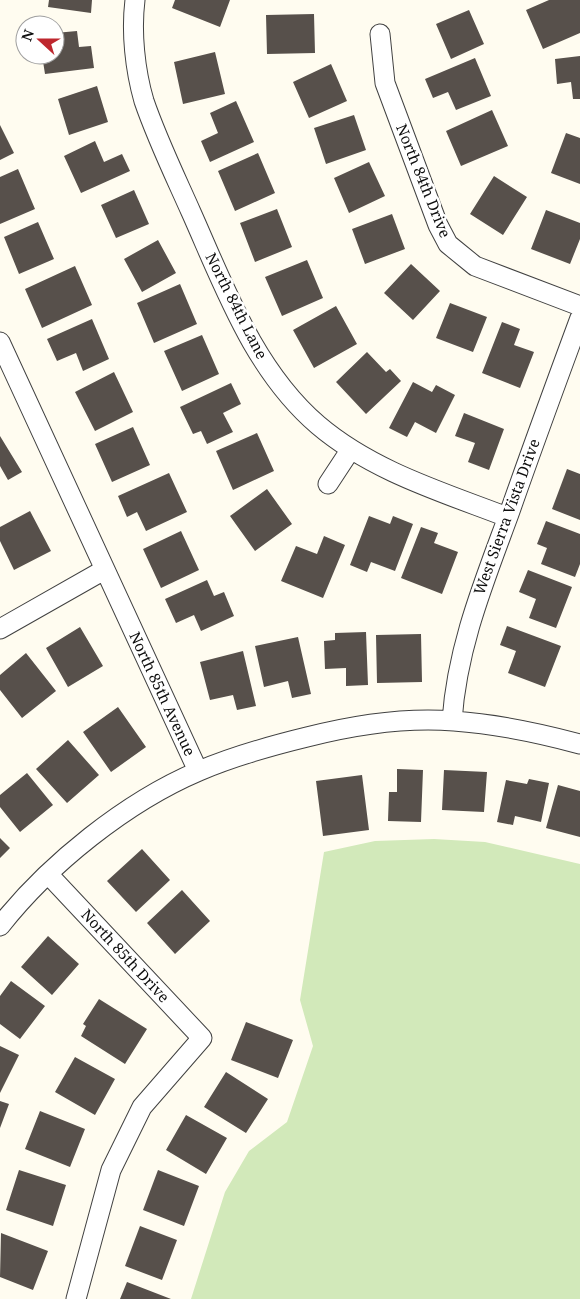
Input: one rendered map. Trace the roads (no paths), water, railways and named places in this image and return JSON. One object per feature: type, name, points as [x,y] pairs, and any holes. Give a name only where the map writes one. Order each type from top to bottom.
[{"type":"street","name":"North 84th Lane","points":[[135,0],[133,14],[136,61],[144,100],[160,142],[236,311],[269,369],[297,406],[350,449],[413,480],[507,517]]},
{"type":"street","name":"North 84th Drive","points":[[380,34],[385,83],[438,226],[448,244],[475,266],[580,306]]},
{"type":"street","name":"West Sierra Vista Drive","points":[[452,721],[454,691],[469,624],[580,318]]},
{"type":"street","name":"North 85th Avenue","points":[[0,342],[7,374],[104,570],[198,771],[263,748],[329,731],[372,724],[452,721],[525,731],[580,744]]},
{"type":"street","points":[[328,484],[350,449]]},
{"type":"street","points":[[0,629],[104,570]]},
{"type":"street","points":[[0,926],[48,874],[108,825],[147,798],[198,771]]},
{"type":"street","name":"North 85th Drive","points":[[48,874],[202,1038],[142,1107],[111,1170],[76,1299]]}]
